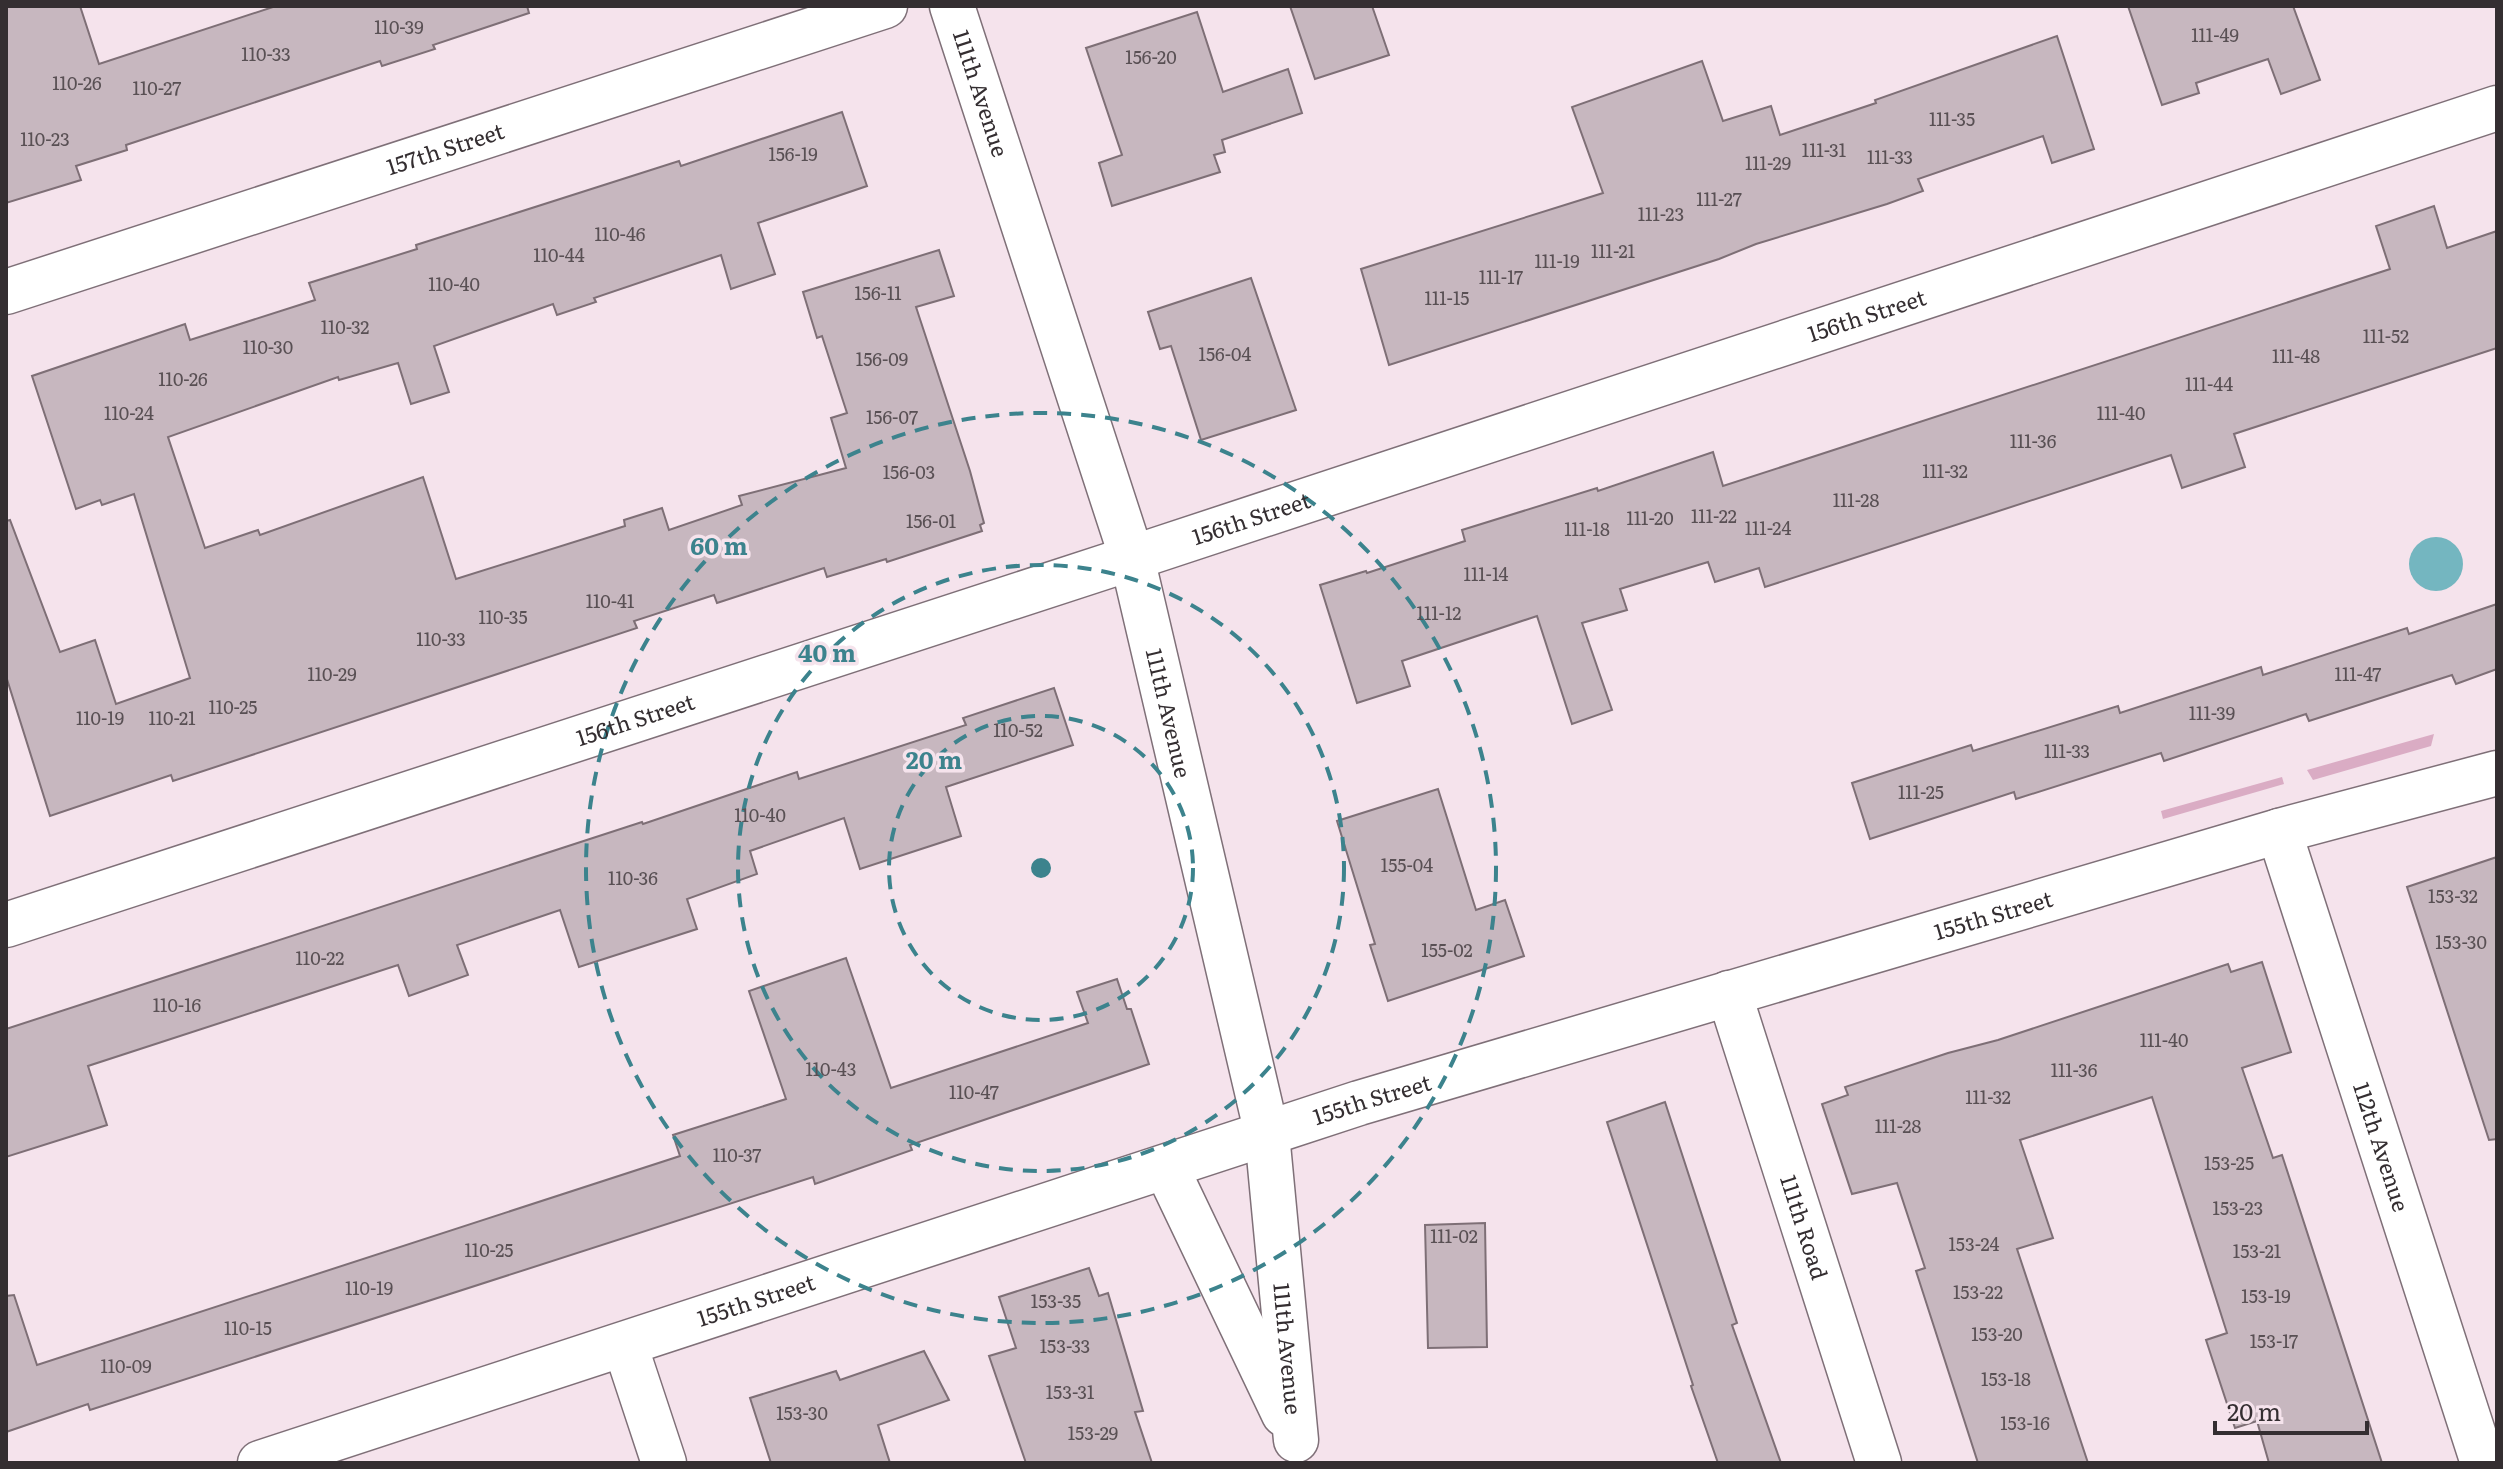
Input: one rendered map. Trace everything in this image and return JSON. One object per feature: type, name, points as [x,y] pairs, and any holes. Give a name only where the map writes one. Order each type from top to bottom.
[{"type":"street","name":"157th Street","points":[[6,292],[885,6]]},
{"type":"street","name":"111th Avenue","points":[[952,6],[1132,558],[1267,1134],[1300,1452]]},
{"type":"street","name":"156th Street","points":[[6,925],[2497,108]]},
{"type":"street","name":"155th Street","points":[[260,1463],[1359,1103],[2279,831],[2497,773]]},
{"type":"street","name":"112th Avenue","points":[[2279,831],[2483,1463]]},
{"type":"street","name":"111th Road","points":[[1729,993],[1879,1463]]},
{"type":"street","name":"111th Avenue","points":[[1166,1167],[1300,1452]]},
{"type":"street","points":[[625,1345],[664,1463]]},
{"type":"shaded area","points":[[2434,734],[2431,746],[2313,780],[2307,770]]},
{"type":"shaded area","points":[[2282,777],[2284,784],[2163,819],[2161,811]]},
{"type":"water","points":[[2436,537],[2455,545],[2463,564],[2455,583],[2436,591],[2417,583],[2409,564],[2417,545]]},
{"type":"building","points":[[6,6],[80,6],[99,64],[276,6],[527,6],[529,13],[433,45],[435,49],[382,66],[380,61],[126,145],[127,150],[76,166],[81,180],[6,203]]},
{"type":"building","points":[[1290,6],[1372,6],[1389,55],[1315,79]]},
{"type":"building","points":[[2128,6],[2293,6],[2320,80],[2281,94],[2268,59],[2196,83],[2199,93],[2162,105]]},
{"type":"building","points":[[1197,12],[1223,92],[1288,69],[1302,113],[1222,140],[1225,152],[1214,155],[1220,172],[1112,206],[1099,163],[1122,155],[1086,48]]},
{"type":"building","points":[[2057,36],[2094,149],[2052,163],[2043,136],[1918,179],[1923,191],[1887,204],[1389,365],[1361,269],[1603,193],[1572,107],[1702,61],[1723,121],[1771,106],[1780,135]]},
{"type":"building","points":[[842,112],[867,186],[758,223],[775,274],[731,289],[721,255],[594,298],[596,302],[557,315],[553,304],[434,346],[449,392],[411,404],[398,363],[339,380],[338,377],[168,437],[205,548],[258,530],[260,535],[423,477],[456,579],[625,526],[624,520],[662,508],[669,530],[742,505],[739,496],[846,468],[831,418],[847,413],[822,336],[817,338],[803,292],[939,250],[954,296],[916,307],[970,471],[984,523],[980,525],[982,531],[887,562],[886,559],[827,577],[824,568],[717,603],[714,595],[634,621],[637,628],[173,781],[171,775],[50,816],[6,676],[6,521],[10,520],[60,652],[95,640],[116,704],[190,678],[134,494],[102,505],[100,500],[76,509],[32,376],[185,324],[190,340],[315,300],[309,283],[417,249],[416,245],[679,161],[681,166]]},
{"type":"building","points":[[2434,206],[2447,248],[2497,231],[2497,348],[2234,434],[2245,467],[2182,488],[2171,455],[1765,587],[1759,568],[1715,582],[1708,562],[1620,589],[1627,610],[1582,623],[1612,710],[1572,724],[1537,616],[1402,661],[1410,686],[1357,703],[1320,585],[1465,541],[1462,530],[1597,488],[1598,491],[1713,452],[1723,486],[2390,269],[2376,226]]},
{"type":"building","points":[[1251,278],[1296,410],[1201,440],[1171,346],[1160,349],[1148,312]]},
{"type":"building","points":[[2497,604],[2497,669],[2456,684],[2452,675],[2309,721],[2306,714],[2164,761],[2161,753],[2016,799],[2014,792],[1870,839],[1852,783],[1971,745],[1973,751],[2118,706],[2120,713],[2261,667],[2263,675],[2407,628],[2409,634]]},
{"type":"building","points":[[1054,688],[1073,745],[946,787],[961,836],[860,869],[844,818],[750,851],[757,874],[687,899],[697,929],[579,967],[560,910],[457,945],[468,975],[409,996],[398,965],[88,1066],[107,1125],[6,1157],[6,1029],[797,772],[799,779],[966,725],[963,718]]},
{"type":"building","points":[[1438,789],[1476,910],[1505,900],[1524,956],[1388,1001],[1370,945],[1375,944],[1337,821]]},
{"type":"building","points":[[2497,857],[2497,1139],[2489,1140],[2407,887]]},
{"type":"building","points":[[846,958],[891,1088],[1088,1023],[1077,992],[1117,979],[1127,1009],[1131,1009],[1149,1064],[910,1145],[912,1150],[815,1184],[813,1177],[90,1410],[88,1404],[6,1432],[6,1296],[14,1295],[37,1365],[680,1156],[673,1135],[786,1099],[749,991]]},
{"type":"building","points":[[2262,962],[2291,1052],[2242,1068],[2273,1158],[2282,1155],[2382,1463],[2269,1463],[2257,1421],[2235,1428],[2206,1340],[2227,1333],[2152,1097],[2020,1140],[2053,1238],[2017,1249],[2088,1463],[1978,1463],[1916,1271],[1925,1268],[1897,1183],[1852,1194],[1822,1104],[1848,1095],[1845,1087],[1948,1053],[1998,1040],[2228,964],[2231,972]]},
{"type":"building","points":[[1665,1102],[1737,1323],[1732,1325],[1781,1463],[1718,1463],[1691,1386],[1607,1122]]},
{"type":"building","points":[[1485,1223],[1487,1347],[1428,1348],[1425,1225]]},
{"type":"building","points":[[1089,1268],[1099,1296],[1108,1293],[1143,1411],[1135,1412],[1152,1463],[1026,1463],[989,1356],[1016,1348],[999,1297]]},
{"type":"building","points":[[924,1351],[949,1400],[878,1425],[890,1463],[771,1463],[750,1398],[836,1371],[840,1380]]}]
